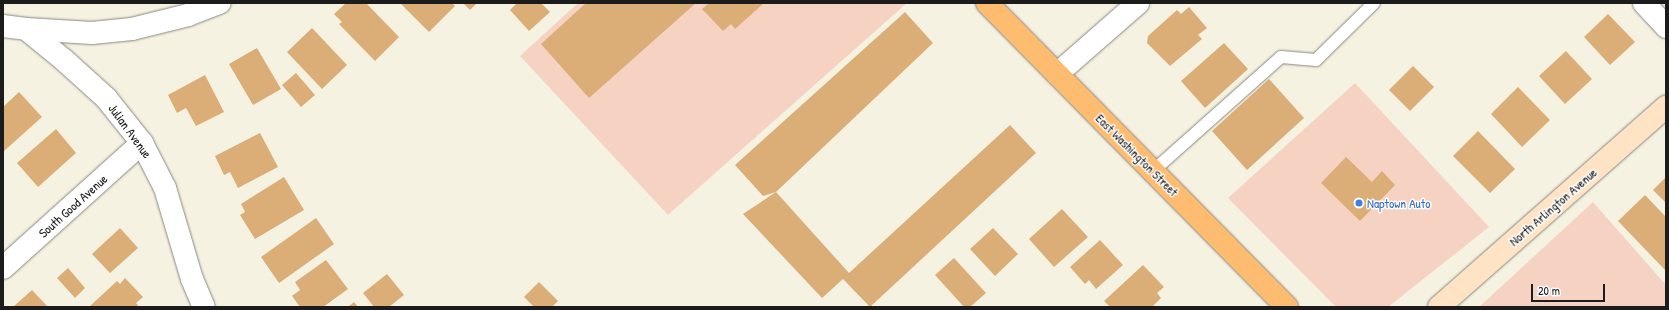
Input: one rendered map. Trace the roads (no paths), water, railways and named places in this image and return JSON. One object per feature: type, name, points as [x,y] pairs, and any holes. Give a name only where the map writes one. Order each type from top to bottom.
[{"type":"main road","name":"East Washington Street","points":[[986,3],[1058,74],[1287,307]]},
{"type":"main road","name":"North Arlington Avenue","points":[[1439,307],[1666,107]]},
{"type":"street","points":[[10,29],[92,33],[132,30],[188,16],[220,3]]},
{"type":"street","points":[[1058,74],[1138,3]]},
{"type":"street","points":[[1644,3],[1666,27]]},
{"type":"street","name":"Julian Avenue","points":[[10,29],[106,98],[142,143],[165,188],[192,279],[204,307]]},
{"type":"street","name":"South Good Avenue","points":[[3,268],[142,143]]},
{"type":"lane","points":[[1153,171],[1281,57],[1316,60],[1374,3]]},
{"type":"place","name":"Naptown Auto","points":[[1359,203]]}]
